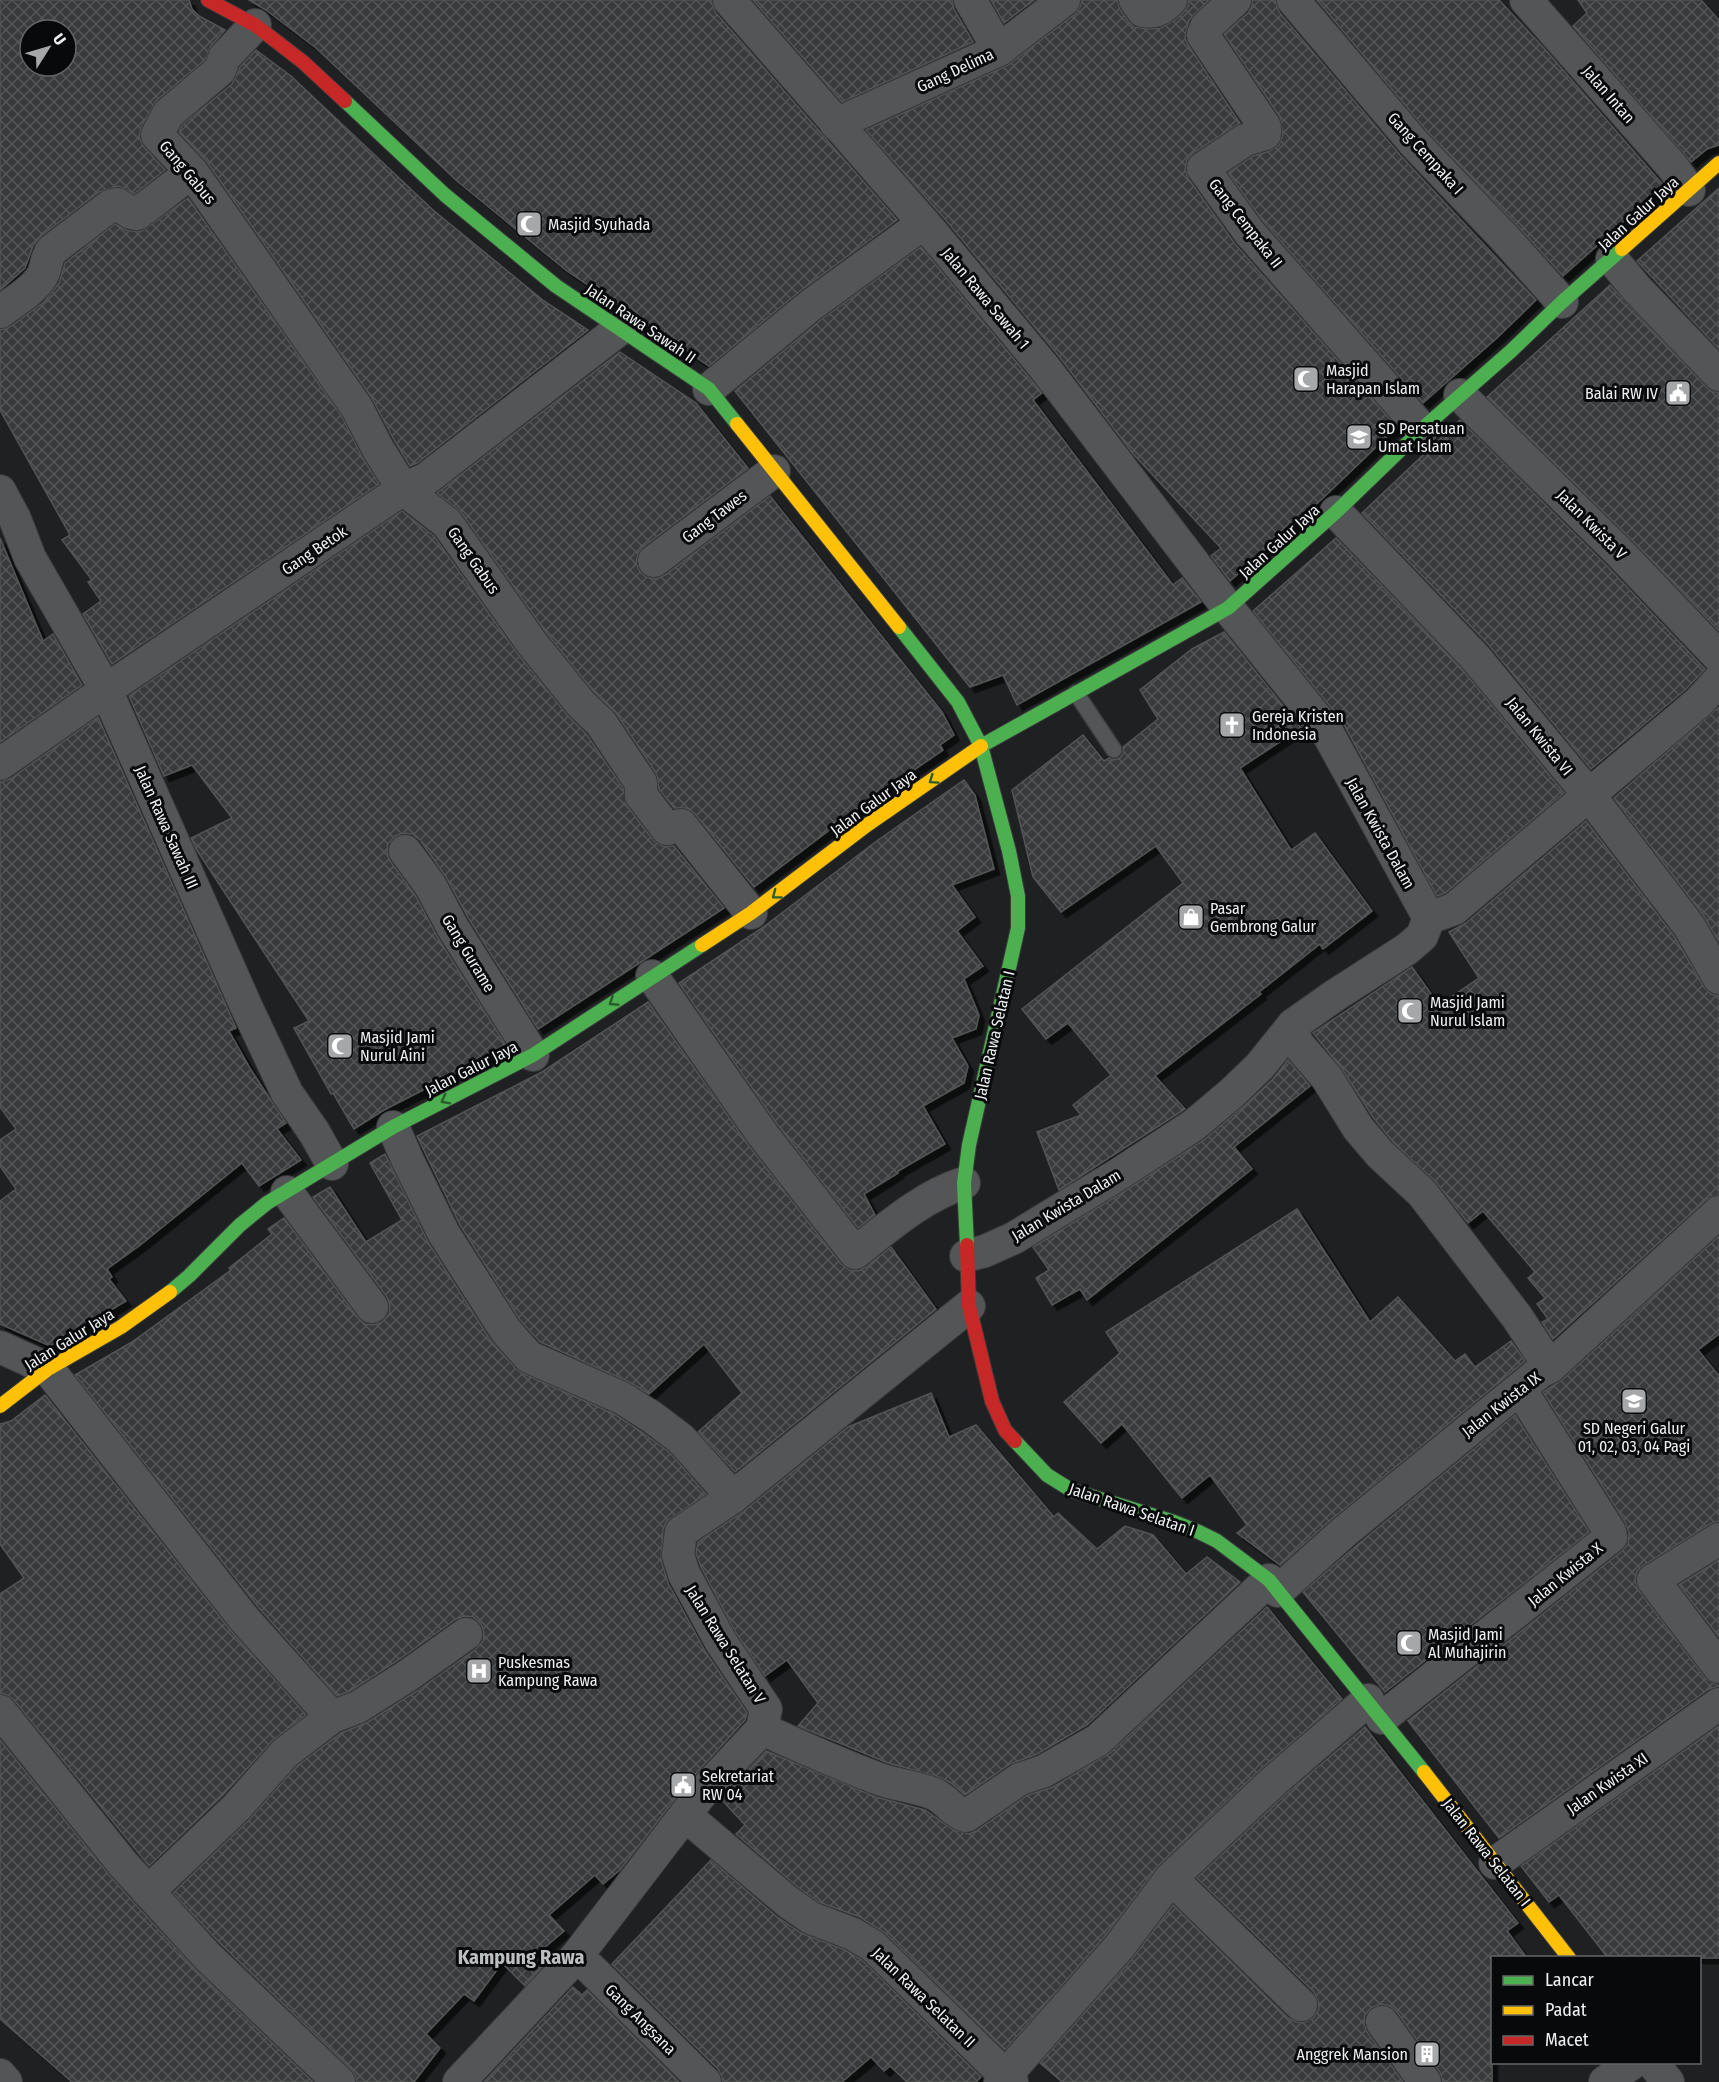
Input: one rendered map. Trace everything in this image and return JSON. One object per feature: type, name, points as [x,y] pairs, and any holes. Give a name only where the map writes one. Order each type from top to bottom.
[{"type":"street","name":"Jalan Rawa Sawah II","points":[[208,0],[255,25],[303,63],[445,195],[556,286],[709,389],[958,702],[981,746]]},
{"type":"street","name":"Jalan Rawa Sawah 1","points":[[729,0],[924,223],[1044,366],[1228,608]]},
{"type":"street","points":[[970,0],[999,50]]},
{"type":"street","name":"Gang Delima","points":[[836,124],[999,50],[1064,0]]},
{"type":"street","points":[[1135,0],[1143,11],[1151,12],[1161,10],[1171,0]]},
{"type":"street","name":"Gang Cempaka II","points":[[1235,0],[1206,27],[1203,35],[1265,128],[1265,134],[1245,140],[1203,168],[1249,232],[1422,429]]},
{"type":"street","name":"Gang Cempaka I","points":[[1293,0],[1414,144],[1502,235],[1562,302]]},
{"type":"street","name":"Jalan Intan","points":[[1526,0],[1672,166],[1689,190]]},
{"type":"street","name":"Gang Gabus","points":[[255,25],[224,58],[220,70],[168,114],[157,135],[192,172],[357,408],[378,449],[403,489],[447,523],[531,642],[581,704],[601,723],[642,783],[641,795],[667,829],[681,825],[751,914]]},
{"type":"street","name":"Jalan Galur Jaya","points":[[0,1406],[48,1369],[121,1327],[156,1303],[189,1276],[240,1225],[267,1203],[393,1127],[533,1054],[751,914],[867,825],[981,746],[1228,608],[1336,513],[1422,429],[1511,351],[1562,302],[1719,163]]},
{"type":"street","points":[[0,312],[39,281],[45,271],[46,259],[52,250],[110,206],[117,204],[137,214],[192,172]]},
{"type":"street","points":[[709,389],[812,305],[924,223]]},
{"type":"street","points":[[1612,259],[1636,288],[1719,375]]},
{"type":"street","name":"Gang Betok","points":[[0,764],[403,489],[426,479],[621,328]]},
{"type":"street","name":"Jalan Kwista V","points":[[1460,395],[1619,552],[1719,657]]},
{"type":"street","name":"Gang Tawes","points":[[654,561],[774,471]]},
{"type":"street","name":"Jalan Rawa Sawah III","points":[[0,491],[15,519],[30,558],[106,690],[287,1093],[314,1132],[332,1164]]},
{"type":"street","name":"Jalan Kwista VI","points":[[1336,513],[1474,656],[1589,795],[1689,926],[1719,978]]},
{"type":"street","name":"Jalan Kwista Dalam","points":[[966,1256],[985,1251],[1014,1238],[1194,1125],[1232,1094],[1260,1066],[1293,1025],[1407,949],[1422,936],[1429,918],[1326,730],[1228,608]]},
{"type":"street","points":[[1429,918],[1454,909],[1699,702],[1719,680]]},
{"type":"street","name":"Jalan Rawa Selatan I","points":[[981,746],[1009,851],[1018,896],[1018,928],[969,1145],[964,1183],[966,1256],[969,1306],[992,1401],[1005,1430],[1047,1475],[1071,1490],[1174,1522],[1198,1532],[1217,1541],[1273,1585],[1375,1709],[1567,1956]]},
{"type":"street","name":"Gang Gurame","points":[[405,851],[430,885],[453,928],[533,1054]]},
{"type":"street","points":[[652,976],[763,1135],[855,1253],[899,1218],[947,1189],[964,1183]]},
{"type":"street","points":[[1293,1025],[1296,1042],[1327,1078],[1358,1128],[1380,1154],[1422,1193],[1517,1317],[1550,1367]]},
{"type":"street","points":[[393,1127],[444,1234],[506,1331],[529,1357],[622,1398],[652,1417],[681,1438],[733,1497]]},
{"type":"street","points":[[287,1192],[372,1307]]},
{"type":"street","name":"Jalan Kwista IX","points":[[762,1729],[854,1770],[931,1792],[942,1797],[954,1811],[966,1816],[1020,1779],[1044,1771],[1098,1740],[1273,1585],[1344,1532],[1540,1372],[1550,1367],[1719,1212]]},
{"type":"street","name":"Jalan Rawa Selatan V","points":[[459,2082],[576,1957],[701,1794],[762,1729],[766,1709],[721,1642],[684,1574],[678,1555],[681,1532],[733,1497],[969,1306]]},
{"type":"street","points":[[0,1347],[48,1369],[245,1620],[332,1717]]},
{"type":"street","name":"Jalan Kwista X","points":[[1375,1709],[1611,1537],[1520,1389]]},
{"type":"street","points":[[1719,1539],[1653,1580],[1719,1667]]},
{"type":"street","points":[[148,1892],[236,1808],[285,1753],[332,1717],[358,1707],[406,1677],[466,1634]]},
{"type":"street","name":"Jalan Kwista XI","points":[[1495,1863],[1719,1704]]},
{"type":"street","points":[[1006,2080],[1119,1947],[1171,1878],[1274,1780],[1375,1709]]},
{"type":"street","points":[[0,1711],[148,1892],[207,1956],[339,2082]]},
{"type":"street","name":"Jalan Rawa Selatan II","points":[[685,1815],[810,1918],[853,1935],[873,1946],[1006,2080]]},
{"type":"street","points":[[1171,1878],[1301,2005]]},
{"type":"street","name":"Gang Angsana","points":[[576,1957],[590,1968],[705,2082]]},
{"type":"street","points":[[1382,2022],[1425,2082]]},
{"type":"street","points":[[1605,2082],[1631,2064]]},
{"type":"street","points":[[1654,2064],[1668,2082]]},
{"type":"street","points":[[0,2075],[6,2082]]},
{"type":"lane","points":[[1076,693],[1114,750]]},
{"type":"building","points":[[0,0],[189,0],[192,9],[199,16],[225,30],[211,46],[205,60],[156,101],[141,127],[139,137],[144,147],[165,170],[134,194],[119,186],[99,192],[41,236],[33,246],[25,268],[0,290]]},
{"type":"building","points":[[249,0],[711,0],[715,12],[897,220],[800,291],[709,366],[567,271],[457,181],[316,48]]},
{"type":"building","points":[[753,0],[952,0],[954,9],[973,42],[842,102]]},
{"type":"building","points":[[991,0],[1034,0],[1004,23]]},
{"type":"building","points":[[1082,0],[1117,0],[1120,10],[1134,27],[1148,29],[1161,28],[1175,20],[1188,6],[1188,0],[1209,0],[1189,20],[1185,38],[1240,123],[1193,153],[1187,160],[1185,169],[1188,178],[1235,244],[1397,427],[1323,498],[1230,581],[1211,556],[1221,548],[1134,455],[1058,355],[944,218],[866,130],[1008,65],[1075,14]]},
{"type":"building","points":[[1252,0],[1275,0],[1279,12],[1400,155],[1536,300],[1423,403],[1263,221],[1228,173],[1253,156],[1270,151],[1279,145],[1283,134],[1280,117],[1224,34],[1248,13]]},
{"type":"building","points":[[1317,0],[1499,0],[1664,186],[1563,276],[1427,131]]},
{"type":"building","points":[[1578,0],[1701,0],[1719,20],[1719,145],[1707,149],[1691,162],[1573,26],[1587,13]]},
{"type":"building","points":[[256,50],[291,76],[433,210],[544,301],[588,330],[417,463],[410,466],[372,398],[207,162],[179,132],[182,125],[232,84],[240,67]]},
{"type":"building","points":[[1719,188],[1719,349],[1637,261]]},
{"type":"building","points":[[188,198],[342,417],[362,457],[379,484],[112,664],[83,614],[101,601],[88,582],[92,580],[62,540],[70,535],[0,410],[0,330],[11,326],[44,302],[59,283],[65,263],[115,224],[128,231],[142,231]]},
{"type":"building","points":[[921,247],[1042,393],[1033,400],[1173,585],[1182,578],[1201,602],[1017,705],[1003,675],[970,687],[735,391],[822,319]]},
{"type":"building","points":[[1610,285],[1706,387],[1713,392],[1719,392],[1719,631],[1632,540],[1487,397]]},
{"type":"building","points":[[620,352],[696,403],[748,468],[643,547],[638,553],[636,563],[640,572],[646,577],[656,579],[665,575],[770,496],[942,712],[954,735],[940,745],[943,750],[856,810],[754,887],[695,814],[686,808],[674,808],[659,789],[656,773],[616,713],[594,692],[545,631],[461,512],[437,493]]},
{"type":"building","points":[[1460,420],[1606,565],[1705,669],[1686,689],[1591,769],[1488,644],[1362,513]]},
{"type":"building","points":[[402,511],[434,536],[517,653],[567,715],[587,735],[623,788],[627,806],[653,840],[662,846],[674,846],[724,908],[538,1029],[469,919],[446,877],[420,840],[412,834],[404,833],[395,836],[388,844],[387,852],[390,861],[415,895],[438,938],[507,1047],[384,1110],[354,1129],[333,1093],[331,1094],[294,1028],[309,1021],[191,838],[232,818],[192,765],[164,776],[129,696]]},
{"type":"building","points":[[0,538],[43,641],[53,634],[82,685],[0,742]]},
{"type":"building","points":[[1336,538],[1461,668],[1564,793],[1445,893],[1437,896],[1342,721],[1253,611]]},
{"type":"building","name":"Pasar Gembrong Galur","points":[[1224,632],[1301,728],[1240,768],[1291,850],[1315,833],[1372,911],[1323,949],[1320,944],[1259,992],[1261,994],[1155,1076],[1185,1109],[1059,1190],[1037,1132],[1081,1115],[1073,1105],[1111,1075],[1068,1023],[1046,1039],[1022,1009],[1183,883],[1156,846],[1061,912],[1033,877],[1012,790],[1083,735],[1104,761],[1109,758],[1114,760],[1120,758],[1123,754],[1123,747],[1158,719],[1140,690],[1192,649]]},
{"type":"building","points":[[1719,707],[1719,942],[1703,915],[1614,798]]},
{"type":"building","points":[[98,717],[236,1028],[229,1031],[251,1070],[286,1123],[277,1129],[301,1160],[259,1186],[242,1163],[107,1269],[112,1277],[109,1279],[126,1301],[50,1346],[0,1324],[0,1201],[16,1189],[0,1166],[0,1140],[16,1129],[0,1107],[0,782],[10,779]]},
{"type":"building","points":[[964,780],[975,795],[994,869],[952,885],[975,917],[957,931],[983,966],[964,979],[979,1015],[976,1029],[952,1038],[968,1066],[964,1083],[923,1106],[945,1144],[864,1194],[875,1215],[858,1228],[777,1124],[679,983],[762,928],[878,840]]},
{"type":"building","points":[[1586,821],[1674,936],[1704,987],[1711,994],[1719,996],[1719,1195],[1707,1199],[1553,1339],[1542,1322],[1548,1319],[1537,1304],[1545,1298],[1528,1278],[1535,1272],[1483,1211],[1468,1223],[1436,1182],[1393,1142],[1373,1117],[1342,1069],[1313,1033],[1412,967],[1439,1005],[1479,978],[1449,932],[1466,923]]},
{"type":"building","points":[[648,1002],[749,1146],[841,1264],[849,1270],[858,1271],[891,1247],[936,1309],[735,1472],[698,1432],[742,1393],[704,1344],[649,1394],[629,1382],[540,1342],[520,1320],[460,1225],[417,1136],[542,1072]]},
{"type":"building","points":[[1288,1060],[1310,1086],[1234,1147],[1252,1169],[1087,1300],[1080,1289],[1052,1305],[1036,1278],[1049,1270],[1033,1247],[1204,1140],[1273,1079]]},
{"type":"building","points":[[385,1154],[429,1244],[491,1341],[516,1369],[614,1414],[642,1432],[669,1452],[706,1494],[666,1522],[663,1530],[661,1560],[668,1583],[705,1651],[747,1713],[745,1720],[688,1782],[620,1870],[603,1884],[595,1875],[549,1915],[564,1931],[537,1954],[546,1963],[525,1986],[502,1963],[474,2001],[464,1994],[426,2034],[440,2048],[414,2082],[356,2082],[356,2076],[351,2069],[220,1943],[173,1893],[248,1821],[297,1766],[341,1733],[368,1722],[476,1649],[483,1641],[484,1633],[481,1624],[473,1617],[465,1616],[456,1619],[397,1661],[350,1691],[337,1696],[259,1608],[75,1375],[132,1342],[231,1270],[229,1268],[272,1234],[268,1229],[284,1218],[358,1318],[365,1324],[373,1325],[382,1322],[389,1314],[390,1306],[387,1297],[313,1197],[330,1187],[366,1242],[402,1220],[370,1163]]},
{"type":"building","points":[[1297,1209],[1370,1322],[1398,1297],[1455,1361],[1465,1354],[1475,1367],[1511,1341],[1525,1361],[1333,1518],[1280,1565],[1237,1533],[1247,1525],[1210,1475],[1182,1498],[1122,1424],[1101,1443],[1064,1402],[1120,1353],[1106,1332]]},
{"type":"building","points":[[1719,1236],[1719,1334],[1698,1350],[1719,1376],[1719,1521],[1710,1524],[1644,1565],[1637,1571],[1635,1581],[1639,1591],[1705,1678],[1719,1686],[1709,1689],[1499,1838],[1408,1721],[1628,1544],[1629,1533],[1625,1522],[1543,1392],[1562,1380]]},
{"type":"building","points":[[931,1393],[949,1437],[976,1425],[1054,1517],[1058,1513],[1097,1549],[1125,1526],[1153,1535],[1186,1574],[1207,1557],[1240,1582],[1087,1725],[1037,1754],[1010,1764],[965,1795],[951,1783],[939,1777],[888,1763],[798,1726],[818,1703],[787,1660],[765,1676],[736,1633],[696,1553],[698,1542],[744,1511],[848,1427]]},
{"type":"building","points":[[45,1395],[231,1631],[306,1715],[272,1741],[223,1795],[149,1866],[14,1700],[0,1693],[0,1594],[24,1578],[0,1544],[0,1424],[11,1421]]},
{"type":"building","points":[[1515,1415],[1589,1532],[1385,1692],[1303,1592]]},
{"type":"building","points":[[1719,1560],[1719,1637],[1679,1585]]},
{"type":"building","points":[[1267,1607],[1342,1699],[1262,1768],[1159,1865],[1105,1936],[1005,2050],[885,1933],[860,1917],[819,1902],[799,1888],[736,1834],[745,1825],[721,1799],[766,1751],[876,1797],[925,1810],[952,1829],[969,1834],[1028,1795],[1053,1787],[1110,1753]]},
{"type":"building","points":[[1719,1726],[1719,1958],[1606,1956],[1559,1895],[1549,1902],[1521,1866]]},
{"type":"building","points":[[1365,1727],[1518,1923],[1507,1931],[1526,1956],[1491,1956],[1492,2082],[1443,2082],[1440,2072],[1397,2012],[1390,2006],[1381,2004],[1371,2008],[1365,2015],[1364,2024],[1367,2032],[1403,2082],[1062,2082],[1040,2063],[1132,1959],[1173,1905],[1288,2018],[1296,2022],[1305,2022],[1314,2017],[1319,2009],[1314,1992],[1197,1878],[1286,1794]]},
{"type":"building","points":[[0,1740],[135,1904],[195,1969],[313,2082],[72,2082],[0,2019]]},
{"type":"building","points":[[711,1860],[776,1916],[801,1933],[845,1950],[862,1960],[981,2077],[976,2082],[907,2082],[890,2066],[884,2071],[871,2057],[842,2082],[722,2082],[718,2069],[612,1964]]},
{"type":"building","points":[[573,1987],[582,1995],[587,1990],[679,2082],[484,2082]]},
{"type":"traffic: fast","points":[[345,101],[445,195],[556,286],[709,389],[737,424]]},
{"type":"traffic: fast","points":[[981,746],[1228,608],[1622,249]]},
{"type":"traffic: fast","points":[[899,627],[958,702],[981,746],[1009,851],[1018,896],[1018,928],[969,1145],[964,1183],[967,1245]]},
{"type":"traffic: fast","points":[[170,1292],[240,1225],[267,1203],[393,1127],[533,1055],[702,945]]},
{"type":"traffic: fast","points":[[1015,1441],[1047,1475],[1071,1490],[1199,1532],[1217,1541],[1269,1580],[1424,1772]]},
{"type":"traffic: slow","points":[[1622,249],[1719,163]]},
{"type":"traffic: slow","points":[[737,424],[899,627]]},
{"type":"traffic: slow","points":[[702,945],[751,913],[867,825],[981,746]]},
{"type":"traffic: slow","points":[[0,1406],[48,1369],[121,1327],[170,1292]]},
{"type":"traffic: slow","points":[[1424,1772],[1567,1956]]},
{"type":"traffic: jam","points":[[208,0],[255,25],[303,62],[345,101]]},
{"type":"traffic: jam","points":[[967,1245],[969,1306],[992,1401],[1005,1430],[1015,1441]]},
{"type":"place","name":"Masjid Syuhada","points":[[529,224]]},
{"type":"place","name":"Masjid Harapan Islam","points":[[1306,379]]},
{"type":"place","name":"Balai RW IV","points":[[1678,393]]},
{"type":"place","name":"SD Persatuan Umat Islam","points":[[1359,437]]},
{"type":"place","name":"Gereja Kristen Indonesia","points":[[1232,725]]},
{"type":"place","name":"Pasar Gembrong Galur","points":[[1191,917]]},
{"type":"place","name":"Masjid Jami Nurul Islam","points":[[1410,1011]]},
{"type":"place","name":"Masjid Jami Nurul Aini","points":[[340,1046]]},
{"type":"place","name":"SD Negeri Galur 01, 02, 03, 04 Pagi","points":[[1634,1401]]},
{"type":"place","name":"Masjid Jami Al Muhajirin","points":[[1409,1643]]},
{"type":"place","name":"Puskesmas Kampung Rawa","points":[[479,1671]]},
{"type":"place","name":"Sekretariat RW 04","points":[[683,1785]]},
{"type":"place","name":"Anggrek Mansion","points":[[1427,2054]]},
{"type":"district","name":"Kampung Rawa","points":[[521,1957]]}]
